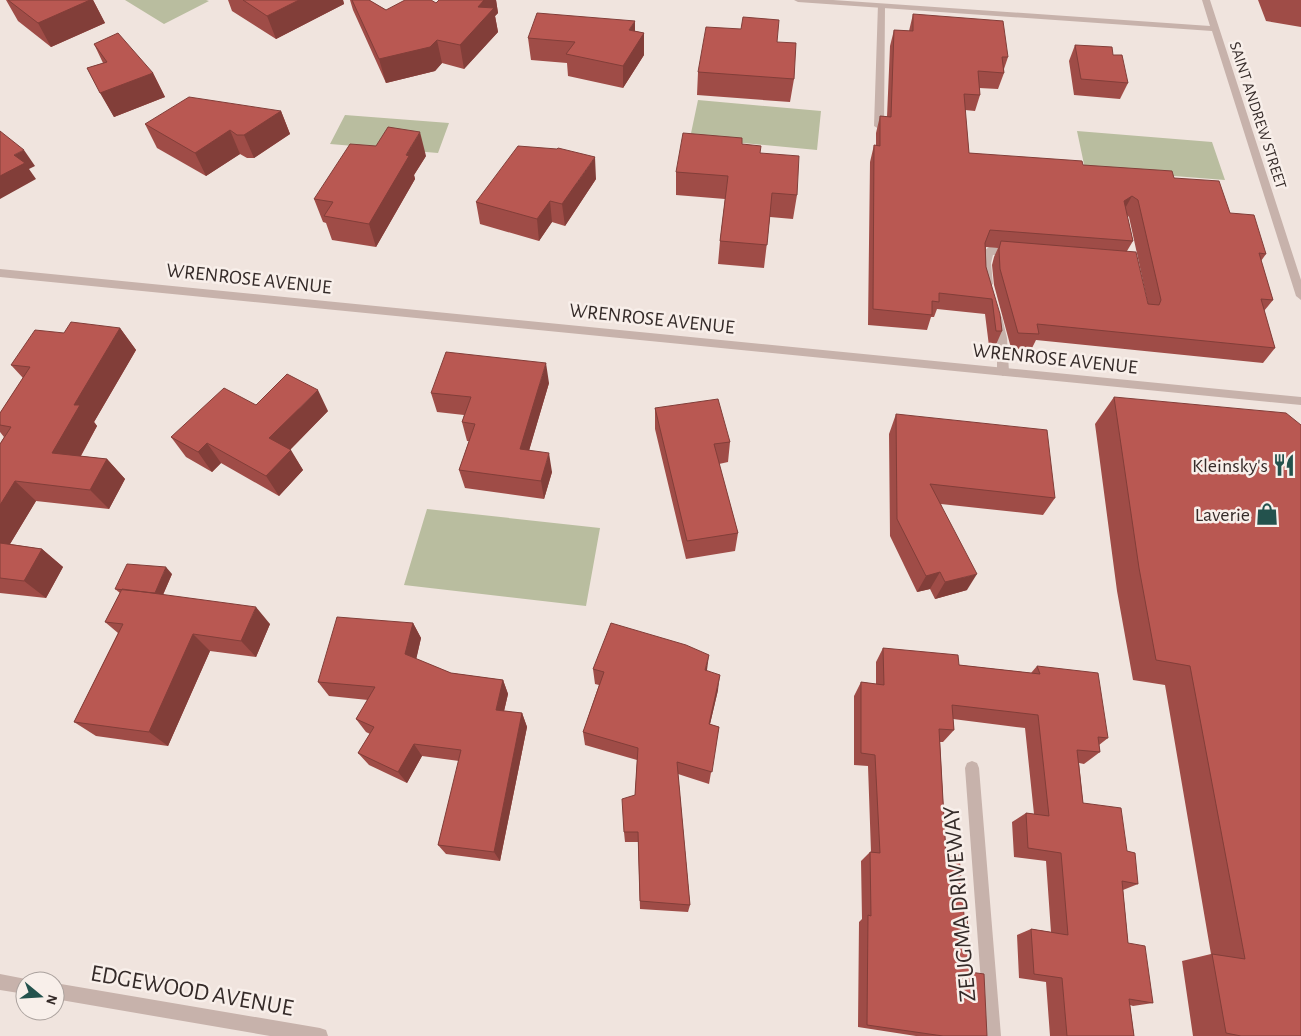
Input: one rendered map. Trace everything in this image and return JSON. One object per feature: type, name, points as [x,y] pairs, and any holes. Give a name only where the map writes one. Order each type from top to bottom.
[{"type":"street","points":[[798,0],[1215,29]]},
{"type":"street","name":"SAINT ANDREW STREET","points":[[1206,0],[1301,296]]},
{"type":"street","points":[[880,126],[881,6]]},
{"type":"street","points":[[990,292],[986,263],[989,251],[1023,253]]},
{"type":"street","name":"WRENROSE AVENUE","points":[[0,273],[1301,401]]},
{"type":"street","points":[[995,310],[1002,338],[1003,372]]},
{"type":"street","name":"ZEUGMA DRIVEWAY","points":[[972,768],[994,1036]]},
{"type":"street","points":[[0,982],[15,984]]},
{"type":"street","name":"EDGEWOOD AVENUE","points":[[65,993],[320,1036]]},
{"type":"green space","points":[[125,0],[206,0],[209,1],[164,24]]},
{"type":"green space","points":[[698,100],[821,111],[817,150],[690,138]]},
{"type":"green space","points":[[345,115],[449,123],[438,153],[330,144]]},
{"type":"green space","points":[[1077,131],[1212,142],[1225,180],[1085,169]]},
{"type":"green space","points":[[427,509],[600,528],[586,606],[404,585]]},
{"type":"building","points":[[8,0],[90,0],[38,23]]},
{"type":"building","points":[[243,0],[299,0],[267,16]]},
{"type":"building","points":[[352,0],[369,0],[386,10],[405,0],[431,0],[436,3],[439,0],[484,0],[478,7],[494,8],[460,45],[437,40],[430,47],[379,59]]},
{"type":"building","points":[[537,13],[635,21],[629,30],[644,33],[623,66],[566,54],[575,42],[528,38]]},
{"type":"building","points":[[913,14],[1003,21],[1008,57],[1002,57],[1004,73],[978,71],[980,95],[964,94],[969,153],[1082,161],[1083,165],[1172,171],[1174,178],[1219,181],[1230,213],[1254,215],[1266,254],[1259,253],[1273,300],[1261,299],[1275,348],[1037,324],[1039,334],[1018,333],[1000,269],[999,249],[1001,241],[1136,252],[1148,304],[1159,305],[1161,300],[1138,200],[1132,196],[1124,201],[1133,241],[990,230],[985,243],[986,267],[1000,314],[1002,331],[996,331],[992,299],[939,293],[939,302],[932,301],[932,315],[873,309],[874,145],[880,146],[880,116],[891,117],[894,30],[913,31]]},
{"type":"building","points":[[743,17],[779,20],[777,42],[796,43],[794,79],[698,72],[706,27],[741,29]]},
{"type":"building","points":[[118,33],[153,73],[100,93],[87,68],[107,62],[94,44]]},
{"type":"building","points":[[1075,45],[1112,47],[1113,55],[1122,55],[1128,83],[1081,79]]},
{"type":"building","points":[[189,97],[281,111],[244,135],[237,135],[230,130],[195,153],[145,124]]},
{"type":"building","points":[[388,127],[420,132],[406,155],[409,156],[369,224],[324,216],[333,202],[314,199],[350,144],[376,146]]},
{"type":"building","points":[[0,131],[24,150],[14,155],[25,163],[0,176]]},
{"type":"building","points":[[683,133],[742,138],[742,144],[761,146],[760,153],[799,156],[797,195],[772,193],[767,245],[720,241],[728,176],[676,172]]},
{"type":"building","points":[[518,146],[558,148],[595,157],[562,204],[550,201],[537,219],[476,202]]},
{"type":"building","points":[[71,322],[120,328],[74,405],[80,405],[52,453],[107,459],[90,490],[15,481],[0,505],[0,444],[11,427],[0,425],[0,413],[30,367],[11,365],[35,330],[64,333]]},
{"type":"building","points":[[446,352],[546,363],[520,449],[549,453],[541,481],[459,470],[475,424],[462,422],[471,397],[431,393]]},
{"type":"building","points":[[287,374],[318,390],[269,438],[291,450],[266,476],[207,443],[198,452],[171,437],[224,388],[256,405]]},
{"type":"building","points":[[1114,397],[1286,413],[1301,425],[1301,1036],[1241,1036],[1226,1033],[1212,954],[1245,959],[1190,666],[1156,660],[1139,568]]},
{"type":"building","points":[[718,399],[730,442],[714,444],[738,533],[687,541],[655,408]]},
{"type":"building","points":[[896,414],[1047,430],[1055,498],[930,484],[977,574],[945,582],[940,572],[926,576],[897,519]]},
{"type":"building","points":[[0,543],[42,549],[24,581],[0,578]]},
{"type":"building","points":[[127,564],[166,567],[155,593],[115,589]]},
{"type":"building","points":[[122,589],[256,607],[241,641],[193,634],[149,732],[74,722],[123,624],[105,622]]},
{"type":"building","points":[[337,617],[413,623],[405,654],[451,673],[503,680],[496,710],[522,713],[494,852],[438,845],[461,750],[414,744],[398,772],[358,753],[374,727],[356,719],[375,687],[318,682]]},
{"type":"building","points":[[611,623],[686,645],[709,655],[705,670],[720,675],[709,724],[719,727],[712,772],[677,762],[690,905],[640,901],[638,832],[624,832],[622,799],[635,795],[638,748],[583,732],[604,672],[593,669]]},
{"type":"building","points":[[883,648],[958,655],[959,665],[1040,674],[1037,666],[1098,673],[1108,738],[1098,737],[1100,752],[1077,750],[1083,803],[1121,808],[1127,851],[1135,853],[1138,884],[1122,881],[1128,943],[1145,946],[1153,1003],[1129,999],[1134,1036],[1067,1036],[1062,978],[1034,974],[1031,929],[1068,935],[1061,853],[1028,848],[1026,813],[1049,816],[1038,715],[952,705],[954,730],[939,729],[946,854],[959,855],[964,915],[967,916],[970,972],[984,974],[987,1036],[943,1036],[867,1025],[868,915],[871,916],[870,852],[880,853],[875,755],[861,753],[861,682],[884,685]]},
{"type":"place","name":"Kleinsky's","points":[[1284,465]]},
{"type":"place","name":"Laverie","points":[[1267,514]]}]
